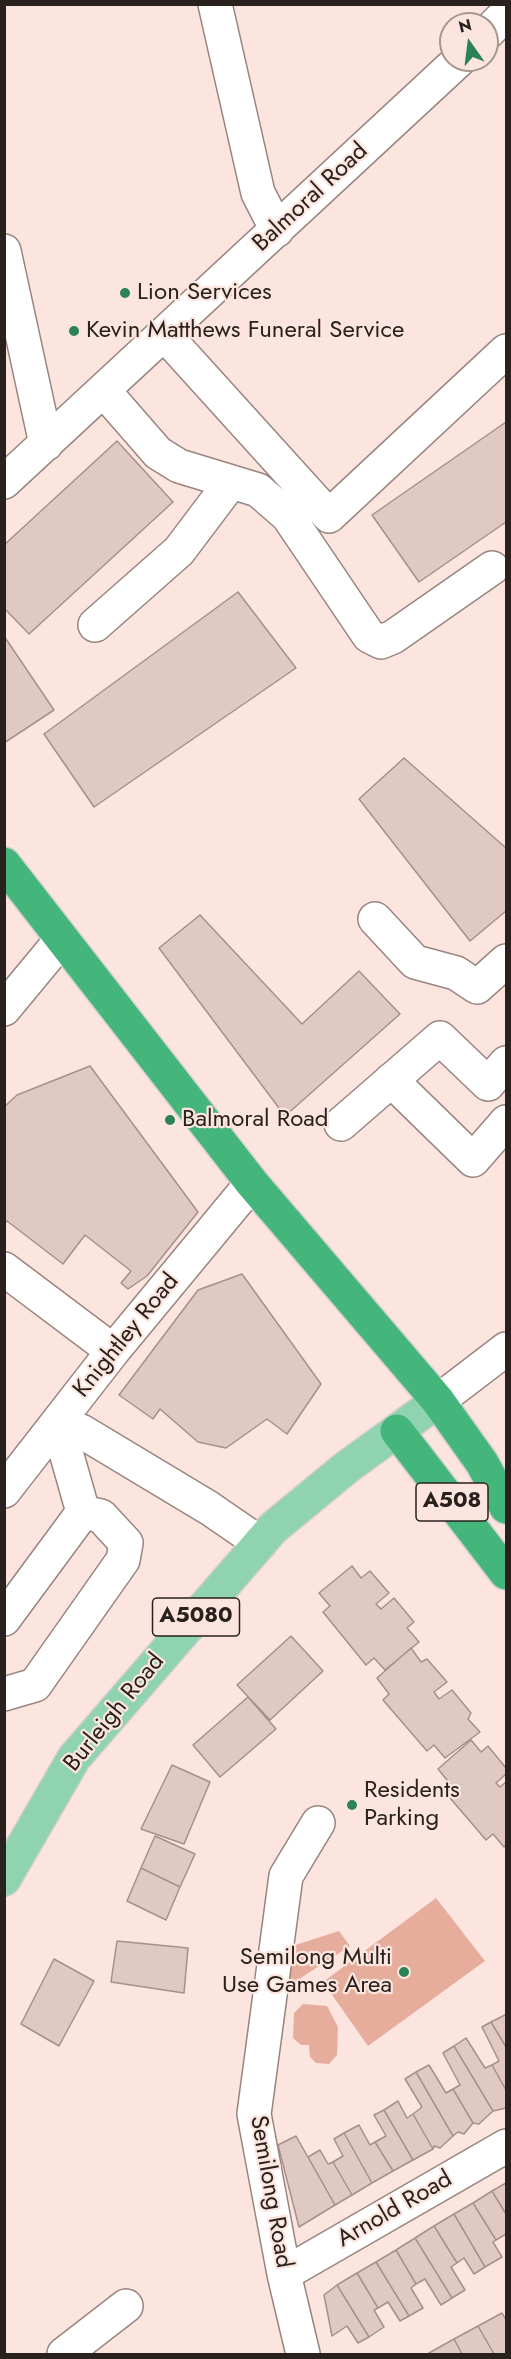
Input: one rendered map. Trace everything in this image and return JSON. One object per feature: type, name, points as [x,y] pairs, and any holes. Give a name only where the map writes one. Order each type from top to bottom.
[{"type":"highway","name":"A508","points":[[4,864],[252,1183],[438,1401],[482,1463],[507,1507]]},
{"type":"highway","name":"A508","points":[[398,1431],[507,1573]]},
{"type":"main road","name":"Burleigh Road","points":[[4,1879],[74,1758],[273,1528],[347,1467],[438,1401]]},
{"type":"street","points":[[215,4],[258,193],[277,230]]},
{"type":"street","name":"Balmoral Road","points":[[4,482],[446,72]]},
{"type":"street","points":[[4,251],[46,444]]},
{"type":"street","points":[[165,334],[329,516],[507,351]]},
{"type":"street","points":[[104,391],[159,453],[179,466],[258,490],[288,516],[369,636],[381,642],[393,637],[492,568]]},
{"type":"street","points":[[95,625],[179,551],[231,482]]},
{"type":"street","points":[[375,919],[415,962],[456,973],[477,987],[507,961]]},
{"type":"street","points":[[4,1009],[62,939]]},
{"type":"street","points":[[341,1124],[440,1038],[500,1083]]},
{"type":"street","points":[[391,1080],[473,1160],[507,1122]]},
{"type":"street","name":"Knightley Road","points":[[4,1491],[113,1351],[252,1183]]},
{"type":"street","points":[[4,1269],[113,1351]]},
{"type":"street","points":[[438,1401],[507,1349]]},
{"type":"street","points":[[58,1424],[83,1512]]},
{"type":"street","points":[[58,1424],[81,1431],[201,1503],[260,1543]]},
{"type":"street","points":[[4,1619],[83,1512]]},
{"type":"street","points":[[4,1694],[35,1684],[123,1560],[126,1543],[101,1516],[83,1512]]},
{"type":"street","name":"Semilong Road","points":[[303,2355],[284,2274],[254,2114],[286,1876],[318,1823]]},
{"type":"street","name":"Arnold Road","points":[[284,2274],[507,2146]]},
{"type":"street","points":[[64,2355],[126,2306]]},
{"type":"shaded area","name":"Semilong Multi Use Games Area","points":[[436,1898],[485,1961],[368,2046],[323,1982]]},
{"type":"shaded area","points":[[339,1931],[350,1946],[279,1992],[283,1949]]},
{"type":"shaded area","points":[[303,2004],[327,2006],[338,2027],[337,2055],[329,2064],[316,2063],[310,2057],[309,2045],[301,2045],[293,2038],[294,2013]]},
{"type":"building","points":[[506,422],[506,522],[419,582],[372,515]]},
{"type":"building","points":[[117,441],[173,502],[29,634],[4,608],[4,545]]},
{"type":"building","points":[[238,592],[296,668],[94,807],[44,734]]},
{"type":"building","points":[[4,636],[54,710],[4,743]]},
{"type":"building","points":[[404,758],[506,848],[506,911],[470,941],[359,799]]},
{"type":"building","points":[[200,915],[302,1024],[359,971],[400,1014],[285,1116],[159,948]]},
{"type":"building","points":[[90,1066],[198,1212],[147,1276],[128,1289],[121,1283],[131,1271],[85,1235],[63,1264],[7,1221],[4,1224],[4,1107],[17,1095]]},
{"type":"building","points":[[242,1274],[321,1384],[287,1434],[267,1419],[226,1448],[198,1442],[160,1409],[153,1419],[119,1395],[198,1290]]},
{"type":"building","points":[[352,1566],[361,1578],[370,1571],[389,1593],[376,1604],[381,1609],[394,1598],[414,1622],[407,1628],[419,1642],[385,1670],[374,1658],[366,1665],[323,1612],[330,1606],[319,1593]]},
{"type":"building","points":[[291,1636],[323,1671],[270,1720],[237,1685]]},
{"type":"building","points":[[411,1648],[421,1662],[427,1659],[447,1682],[434,1692],[439,1699],[452,1690],[471,1713],[468,1719],[480,1732],[445,1758],[434,1745],[427,1751],[383,1700],[389,1694],[377,1678]]},
{"type":"building","points":[[248,1697],[276,1729],[220,1777],[193,1745]]},
{"type":"building","points":[[471,1740],[481,1752],[488,1746],[506,1768],[506,1774],[496,1783],[500,1787],[506,1782],[506,1845],[504,1847],[493,1834],[486,1840],[444,1791],[451,1785],[438,1769]]},
{"type":"building","points":[[172,1765],[210,1782],[184,1844],[141,1829]]},
{"type":"building","points":[[155,1836],[195,1854],[180,1887],[141,1868]]},
{"type":"building","points":[[141,1868],[180,1887],[166,1920],[127,1901]]},
{"type":"building","points":[[117,1941],[188,1948],[184,1993],[111,1982]]},
{"type":"building","points":[[54,1959],[94,1981],[59,2046],[21,2024]]},
{"type":"building","points":[[505,2015],[506,2017],[506,2047],[491,2022]]},
{"type":"building","points":[[491,2022],[506,2047],[506,2090],[492,2065],[499,2061],[482,2027]]},
{"type":"building","points":[[466,2038],[485,2068],[492,2065],[506,2090],[506,2108],[493,2111],[454,2046]]},
{"type":"building","points":[[454,2046],[493,2111],[479,2124],[473,2123],[453,2089],[460,2085],[443,2053]]},
{"type":"building","points":[[429,2065],[446,2093],[453,2089],[473,2123],[464,2134],[458,2132],[453,2136],[416,2072]]},
{"type":"building","points":[[416,2072],[453,2136],[440,2148],[434,2146],[433,2149],[413,2114],[422,2107],[405,2079]]},
{"type":"building","points":[[398,2101],[407,2118],[413,2114],[433,2149],[413,2160],[384,2110]]},
{"type":"building","points":[[384,2110],[413,2160],[393,2171],[375,2142],[386,2136],[374,2115]]},
{"type":"building","points":[[359,2125],[370,2145],[375,2142],[393,2171],[372,2183],[344,2133]]},
{"type":"building","points":[[344,2133],[372,2183],[352,2195],[333,2162],[343,2156],[334,2139]]},
{"type":"building","points":[[296,2136],[335,2205],[299,2227],[278,2145]]},
{"type":"building","points":[[320,2150],[328,2164],[333,2162],[352,2195],[335,2205],[308,2157]]},
{"type":"building","points":[[506,2183],[506,2214],[492,2191]]},
{"type":"building","points":[[492,2191],[506,2214],[506,2234],[496,2240],[473,2203]]},
{"type":"building","points":[[473,2203],[496,2240],[493,2242],[502,2257],[485,2267],[454,2214]]},
{"type":"building","points":[[454,2214],[485,2267],[474,2274],[464,2258],[457,2263],[434,2226]]},
{"type":"building","points":[[434,2226],[457,2263],[451,2267],[465,2290],[452,2298],[415,2238]]},
{"type":"building","points":[[415,2238],[452,2298],[441,2305],[425,2279],[416,2284],[396,2250]]},
{"type":"building","points":[[396,2250],[416,2284],[411,2288],[423,2308],[409,2316],[376,2262]]},
{"type":"building","points":[[376,2262],[409,2316],[400,2321],[388,2302],[378,2308],[357,2273]]},
{"type":"building","points":[[357,2273],[378,2308],[374,2310],[384,2327],[369,2337],[337,2285]]},
{"type":"building","points":[[337,2285],[369,2337],[358,2343],[347,2326],[332,2336],[324,2295]]},
{"type":"building","points":[[502,2313],[506,2320],[506,2354],[494,2354],[478,2326]]},
{"type":"building","points":[[478,2326],[494,2354],[462,2354],[454,2339]]},
{"type":"building","points":[[454,2339],[462,2354],[429,2353]]},
{"type":"place","name":"Lion Services","points":[[125,293]]},
{"type":"place","name":"Kevin Matthews Funeral Service","points":[[74,331]]},
{"type":"place","name":"Balmoral Road","points":[[170,1120]]},
{"type":"place","name":"Residents Parking","points":[[352,1805]]},
{"type":"place","name":"Semilong Multi Use Games Area","points":[[404,1972]]}]
